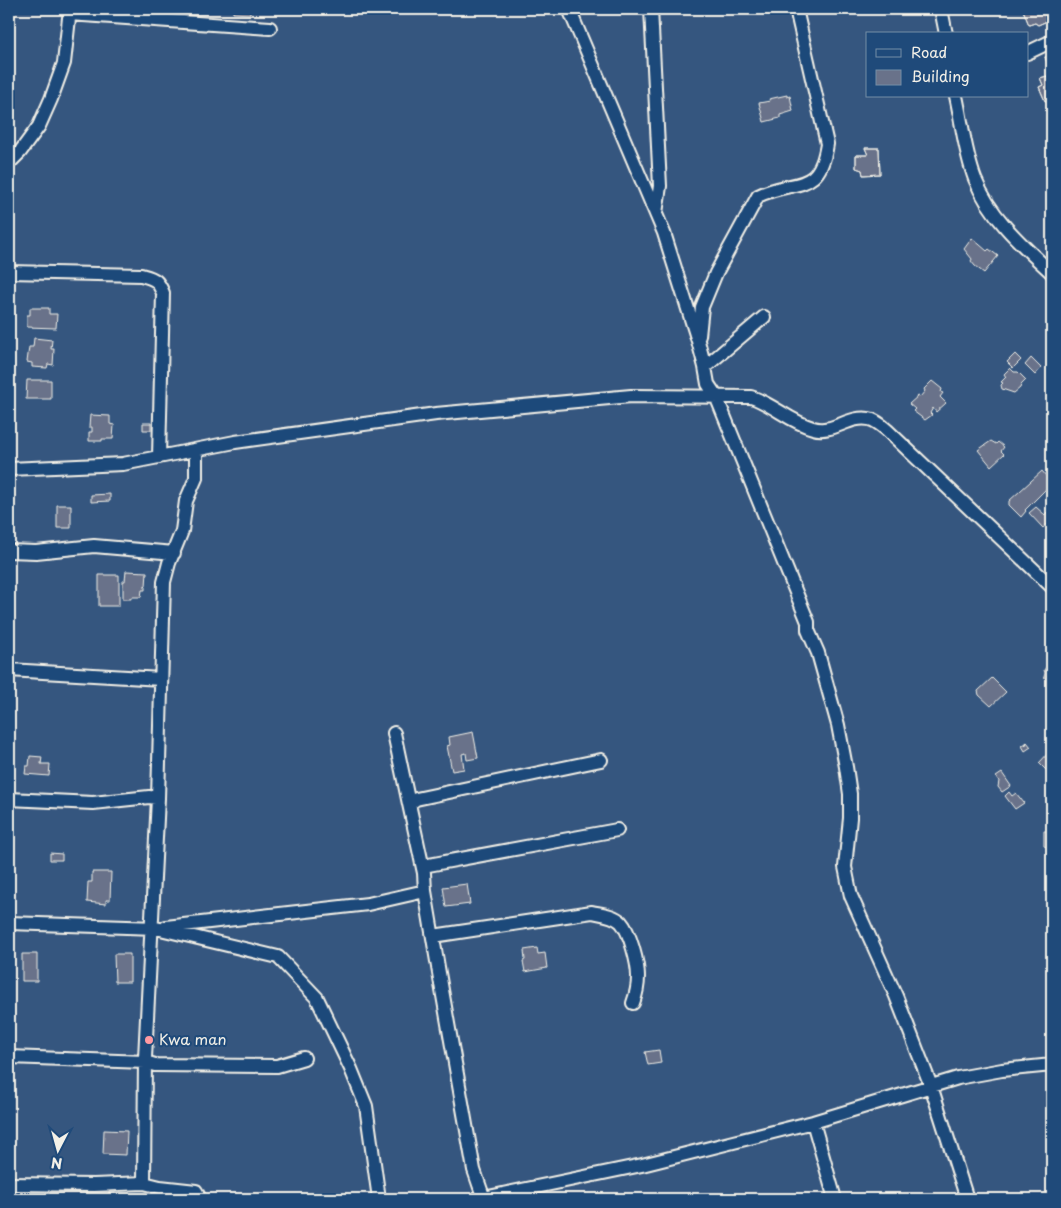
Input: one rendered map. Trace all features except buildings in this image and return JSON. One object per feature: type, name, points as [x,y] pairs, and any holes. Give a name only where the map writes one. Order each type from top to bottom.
[{"type":"street","points":[[570,9],[664,233],[706,367],[708,384],[716,396],[808,622],[808,630],[818,653],[838,725],[849,785],[850,818],[845,867],[846,881],[896,996],[931,1086],[967,1199]]},
{"type":"street","points":[[651,9],[660,186],[656,214]]},
{"type":"street","points":[[698,341],[702,307],[716,273],[758,196],[770,190],[803,184],[817,174],[825,159],[827,144],[796,9]]},
{"type":"street","points":[[941,9],[946,32]]},
{"type":"street","points":[[9,163],[20,152],[39,126],[51,99],[64,63],[69,11],[270,28]]},
{"type":"street","points":[[1028,53],[1052,41]]},
{"type":"street","points":[[956,98],[975,179],[992,210],[1016,239],[1052,273]]},
{"type":"street","points":[[9,272],[141,275],[153,278],[158,282],[163,293],[159,457]]},
{"type":"street","points":[[706,367],[764,316]]},
{"type":"street","points":[[9,469],[123,464],[235,442],[436,414],[631,396],[751,398],[761,400],[794,421],[820,430],[863,418],[874,420],[888,431],[1052,587]]},
{"type":"street","points":[[144,1183],[145,1062],[154,928],[161,679],[164,654],[164,582],[182,531],[186,501],[196,478],[196,450]]},
{"type":"street","points":[[9,551],[36,552],[94,546],[174,553]]},
{"type":"street","points":[[9,670],[161,679]]},
{"type":"street","points":[[394,733],[423,866],[433,936],[474,1170],[482,1199],[642,1165],[813,1122],[958,1078],[1002,1070],[1052,1066]]},
{"type":"street","points":[[409,804],[416,799],[601,760]]},
{"type":"street","points":[[9,799],[93,803],[149,797],[158,798]]},
{"type":"street","points":[[423,866],[617,830]]},
{"type":"street","points":[[9,923],[154,928],[368,904],[426,891]]},
{"type":"street","points":[[433,936],[592,912],[614,918],[621,922],[630,937],[638,975],[637,992],[633,1004]]},
{"type":"street","points":[[154,928],[278,957],[317,998],[351,1069],[366,1106],[379,1199]]},
{"type":"street","points":[[9,1057],[145,1062],[156,1065],[277,1066],[304,1058]]},
{"type":"street","points":[[813,1122],[836,1199]]},
{"type":"street","points":[[9,1184],[94,1185],[144,1183],[160,1187],[196,1191],[200,1199]]},
{"type":"place","name":"Kwa man","points":[[149,1040]]}]
